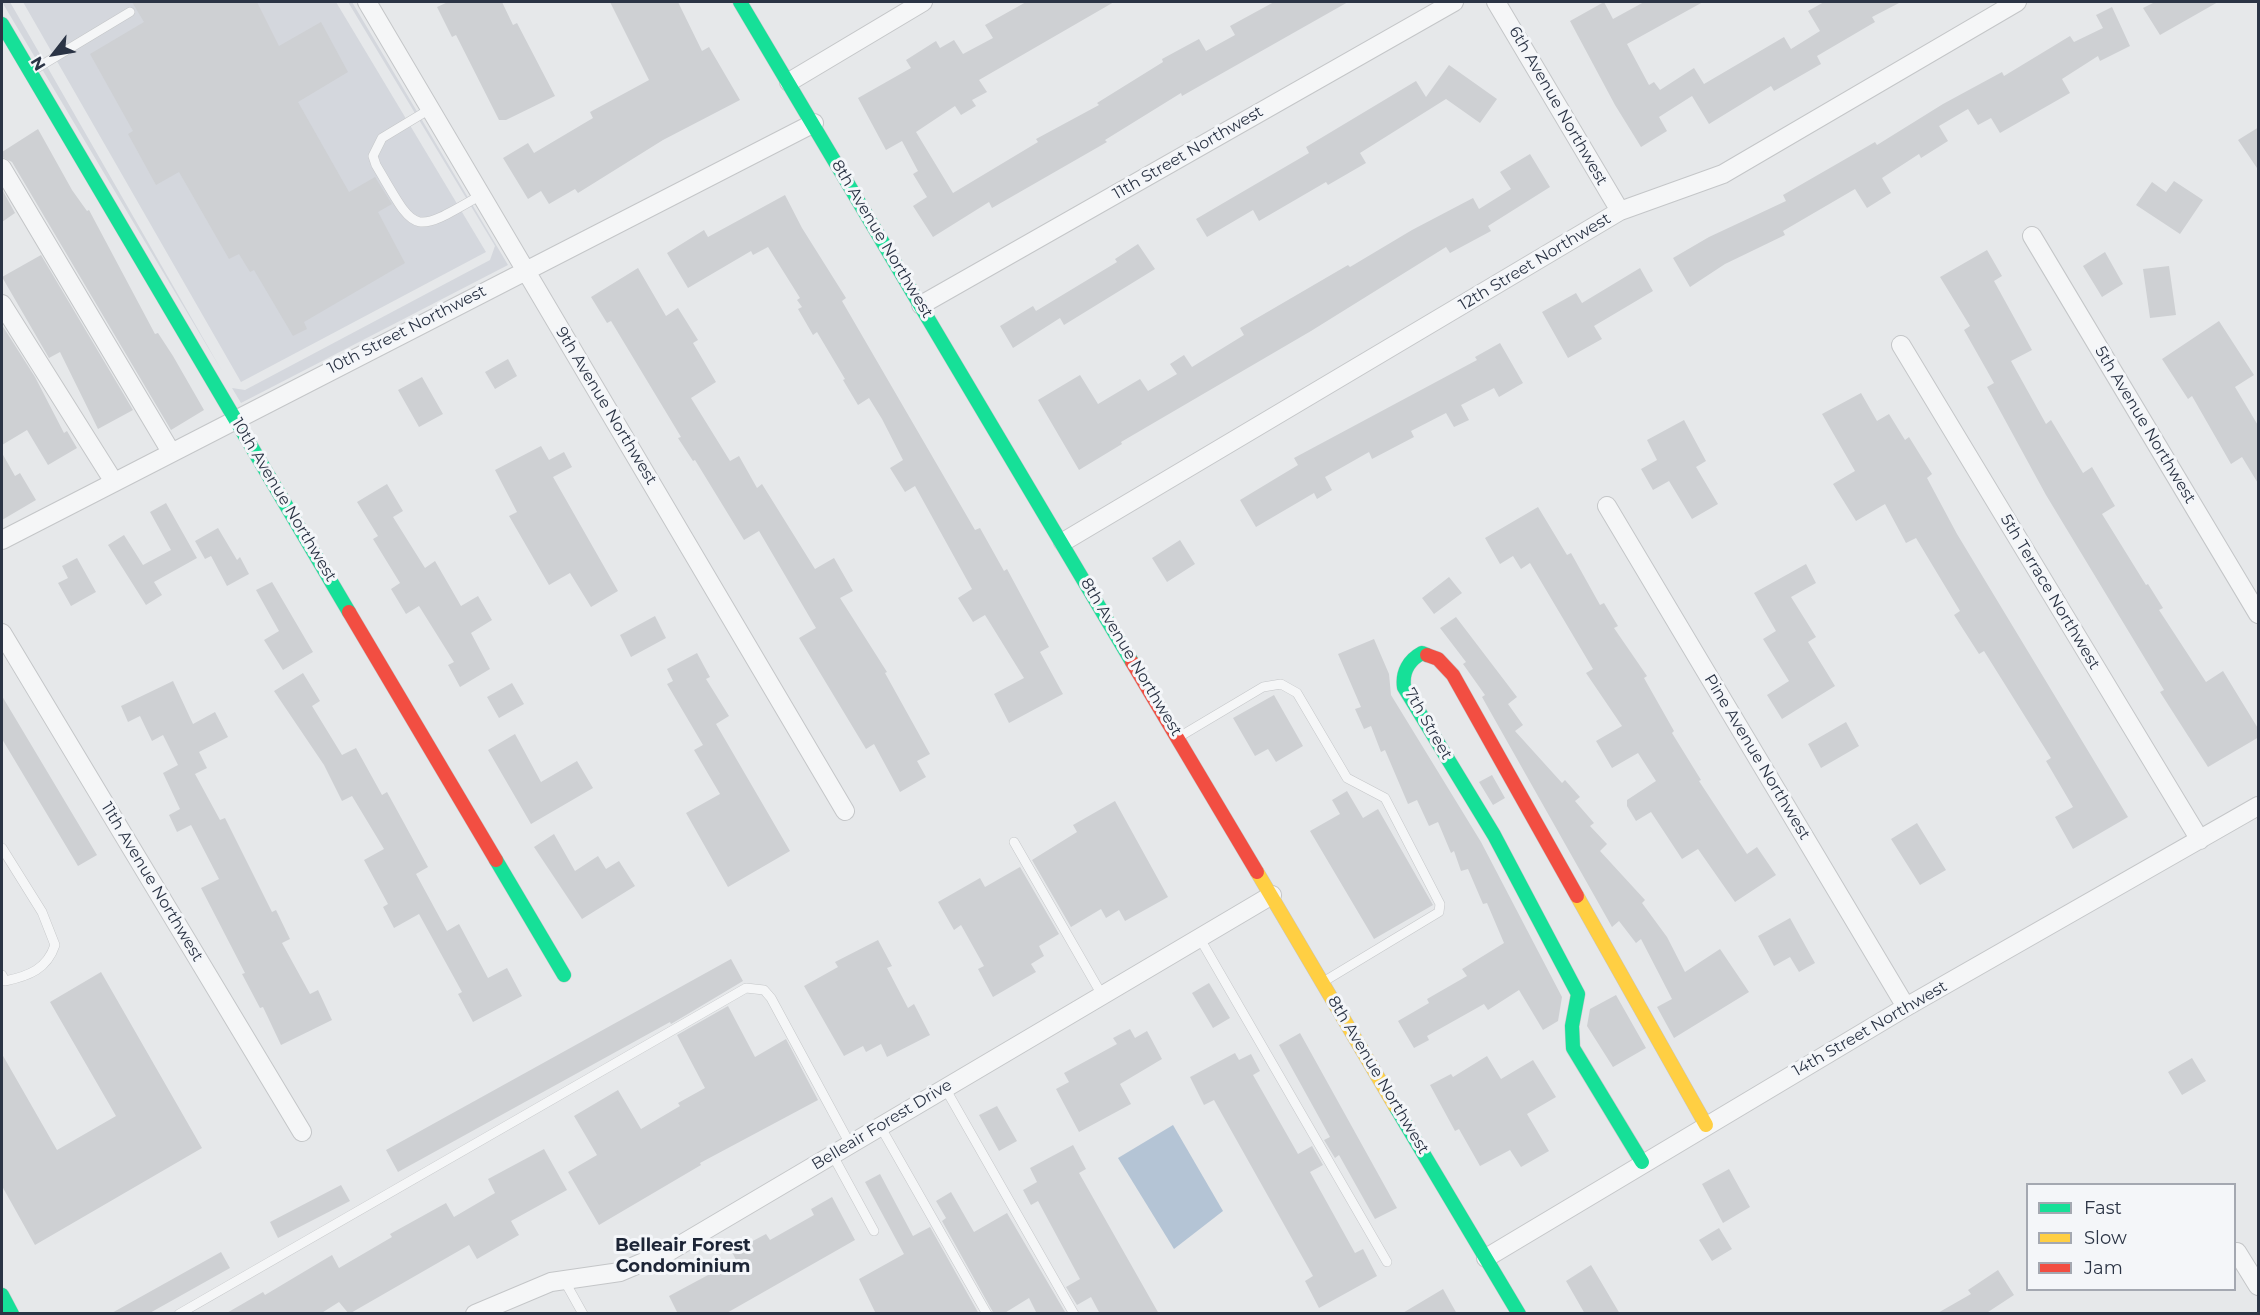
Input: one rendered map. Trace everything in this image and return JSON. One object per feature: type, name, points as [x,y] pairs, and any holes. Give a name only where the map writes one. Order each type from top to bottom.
[{"type":"street","name":"9th Avenue Northwest","points":[[367,2],[845,811]]},
{"type":"street","name":"8th Avenue Northwest","points":[[741,2],[1519,1314]]},
{"type":"street","points":[[789,82],[923,2]]},
{"type":"street","name":"11th Street Northwest","points":[[921,305],[1454,2]]},
{"type":"street","name":"6th Avenue Northwest","points":[[1496,2],[1620,212]]},
{"type":"street","name":"12th Street Northwest","points":[[1063,542],[1620,212],[1723,174],[2017,2]]},
{"type":"street","name":"10th Avenue Northwest","points":[[2,24],[564,975]]},
{"type":"street","name":"10th Street Northwest","points":[[2,540],[525,269],[814,123]]},
{"type":"street","points":[[2,168],[171,452]]},
{"type":"street","name":"5th Avenue Northwest","points":[[2032,236],[2259,614]]},
{"type":"street","points":[[2,304],[114,482]]},
{"type":"street","name":"5th Terrace Northwest","points":[[1901,345],[2200,840]]},
{"type":"street","name":"Pine Avenue Northwest","points":[[1607,507],[1906,1007]]},
{"type":"street","name":"11th Avenue Northwest","points":[[2,633],[302,1132]]},
{"type":"street","name":"7th Street","points":[[1642,1162],[1573,1048],[1572,1026],[1578,994],[1494,835],[1404,687],[1402,678],[1413,657],[1422,653],[1438,659],[1453,675],[1706,1125]]},
{"type":"street","name":"14th Street Northwest","points":[[1486,1258],[1642,1162],[1906,1007],[2259,806]]},
{"type":"street","name":"Belleair Forest Drive","points":[[475,1314],[504,1308],[550,1282],[620,1272],[670,1251],[1272,895]]},
{"type":"street","points":[[2237,1252],[2259,1286]]},
{"type":"street","points":[[2,1295],[12,1314]]},
{"type":"lane","points":[[30,72],[130,12]]},
{"type":"lane","points":[[430,109],[382,138],[373,156],[381,175],[405,214],[415,222],[426,224],[437,221],[481,195]]},
{"type":"lane","points":[[1179,738],[1263,687],[1281,684],[1297,693],[1347,778],[1385,798],[1402,826],[1440,904],[1439,912],[1323,982]]},
{"type":"lane","points":[[1014,842],[1102,995]]},
{"type":"lane","points":[[2,848],[42,912],[55,945],[50,960],[23,977],[5,981],[2,975]]},
{"type":"lane","points":[[1199,938],[1387,1262]]},
{"type":"lane","points":[[179,1314],[746,988],[764,990],[771,998],[850,1144]]},
{"type":"lane","points":[[945,1088],[1074,1314]]},
{"type":"lane","points":[[880,1126],[987,1314]]},
{"type":"lane","points":[[832,1154],[874,1231]]},
{"type":"lane","points":[[564,1280],[583,1314]]},
{"type":"shaded area","points":[[2,2],[10,2],[222,371]]},
{"type":"shaded area","points":[[23,2],[336,2],[486,252],[241,382]]},
{"type":"shaded area","points":[[348,2],[352,2],[508,265],[241,403],[232,388],[245,390],[490,260],[495,246]]},
{"type":"water","points":[[1173,1125],[1223,1211],[1174,1249],[1118,1158]]},
{"type":"building","points":[[132,2],[257,2],[279,46],[321,22],[348,72],[298,102],[349,192],[375,177],[392,204],[378,212],[405,263],[304,322],[307,329],[293,336],[254,270],[250,272],[239,254],[229,259],[179,172],[156,185],[128,134],[133,131],[90,54],[144,22]]},
{"type":"building","points":[[448,2],[502,2],[513,25],[517,23],[555,96],[506,120],[499,120],[456,35],[452,37],[437,7]]},
{"type":"building","points":[[610,2],[678,2],[702,51],[709,47],[740,100],[663,140],[578,193],[575,189],[549,204],[541,191],[528,199],[503,158],[528,143],[534,153],[593,118],[590,112],[649,80]]},
{"type":"building","points":[[1026,2],[1114,2],[979,80],[987,92],[972,100],[976,106],[961,115],[955,106],[916,132],[953,193],[1038,142],[1036,139],[1099,105],[1097,103],[1163,62],[1162,59],[1199,39],[1206,51],[1235,35],[1230,26],[1274,2],[1348,2],[1182,96],[1181,93],[1105,140],[1107,142],[992,208],[989,202],[933,237],[913,206],[927,197],[913,174],[918,171],[902,141],[886,150],[858,98],[911,68],[906,60],[936,41],[940,48],[954,40],[963,54],[993,38],[985,25]]},
{"type":"building","points":[[1604,2],[1613,19],[1644,2],[1703,2],[1627,44],[1649,85],[1654,82],[1660,90],[1694,68],[1704,84],[1784,37],[1791,49],[1820,31],[1808,11],[1824,2],[1901,2],[1872,17],[1875,22],[1817,56],[1821,64],[1774,91],[1771,86],[1709,124],[1692,96],[1659,117],[1667,131],[1641,147],[1615,105],[1570,21]]},
{"type":"building","points":[[2155,2],[2218,2],[2160,35],[2143,8]]},
{"type":"building","points":[[2112,7],[2130,46],[2100,61],[2098,56],[2062,79],[2070,93],[2000,133],[1991,118],[1978,125],[1968,109],[1939,126],[1948,141],[1921,158],[1919,154],[1882,178],[1891,193],[1867,208],[1855,189],[1783,231],[1785,235],[1725,264],[1690,287],[1673,258],[1709,237],[1786,201],[1783,195],[1875,142],[1877,145],[1943,104],[2002,72],[2004,76],[2070,36],[2074,42],[2103,28],[2096,15]]},
{"type":"building","points":[[1449,65],[1497,99],[1480,123],[1446,99],[1360,153],[1366,163],[1328,185],[1326,182],[1259,221],[1253,210],[1207,237],[1196,219],[1309,153],[1306,147],[1416,81],[1426,97]]},
{"type":"building","points":[[2259,127],[2259,171],[2238,140]]},
{"type":"building","points":[[38,129],[72,190],[87,211],[89,210],[155,334],[158,333],[173,356],[204,410],[171,430],[12,162],[2,157],[2,152]]},
{"type":"building","points":[[1530,154],[1550,187],[1488,226],[1491,231],[1450,253],[1446,247],[1311,331],[1121,442],[1122,444],[1079,470],[1038,400],[1080,375],[1098,404],[1140,379],[1148,391],[1177,374],[1170,364],[1184,355],[1192,367],[1244,335],[1240,328],[1348,265],[1350,267],[1412,230],[1473,198],[1479,209],[1511,189],[1500,172]]},
{"type":"building","points":[[2174,181],[2203,200],[2180,234],[2136,205],[2152,182],[2166,192]]},
{"type":"building","points":[[2,189],[15,213],[2,222]]},
{"type":"building","points":[[785,195],[802,228],[846,298],[842,301],[975,530],[980,528],[1004,571],[1007,569],[1049,647],[1040,652],[1063,694],[1009,723],[994,694],[1024,678],[985,615],[973,622],[958,598],[972,589],[915,486],[905,492],[890,468],[903,460],[882,419],[869,398],[858,405],[817,332],[813,335],[798,309],[802,307],[797,300],[800,298],[768,247],[753,255],[751,251],[688,288],[667,253],[704,230],[708,237]]},
{"type":"building","points":[[1138,244],[1155,269],[1064,325],[1060,318],[1013,348],[1000,326],[1033,306],[1036,311],[1117,262],[1115,259]]},
{"type":"building","points":[[1987,250],[2002,276],[1994,281],[2032,350],[2011,361],[2046,424],[2051,420],[2083,473],[2092,467],[2115,506],[2102,514],[2163,608],[2159,610],[2206,682],[2223,671],[2259,730],[2259,737],[2208,767],[2160,692],[2164,690],[2046,495],[1987,387],[1994,383],[1964,330],[1970,326],[1940,277]]},
{"type":"building","points":[[2105,252],[2123,284],[2102,297],[2083,266]]},
{"type":"building","points":[[41,255],[133,410],[98,429],[60,352],[49,358],[2,277]]},
{"type":"building","points":[[2169,266],[2176,315],[2150,318],[2143,269]]},
{"type":"building","points":[[638,268],[666,316],[678,308],[698,340],[693,343],[716,382],[691,398],[730,461],[739,456],[757,488],[762,484],[815,569],[834,558],[853,591],[840,598],[887,672],[885,673],[930,754],[917,761],[926,777],[900,792],[874,744],[866,749],[799,638],[816,628],[759,531],[744,540],[695,460],[693,461],[678,438],[681,437],[611,321],[607,323],[591,297]]},
{"type":"building","points":[[1640,268],[1653,291],[1594,326],[1602,339],[1568,358],[1542,312],[1576,293],[1582,303]]},
{"type":"building","points":[[2219,321],[2254,375],[2235,387],[2259,427],[2259,485],[2242,457],[2231,464],[2192,396],[2188,399],[2162,359]]},
{"type":"building","points":[[2,325],[35,377],[64,433],[67,431],[77,448],[48,465],[27,430],[2,445]]},
{"type":"building","points":[[1500,343],[1523,383],[1499,397],[1494,388],[1461,405],[1469,420],[1454,427],[1446,413],[1411,431],[1414,437],[1372,459],[1369,452],[1325,477],[1332,490],[1317,499],[1314,493],[1256,527],[1240,500],[1298,465],[1294,458],[1477,360],[1475,357]]},
{"type":"building","points":[[508,359],[517,376],[495,389],[485,372]]},
{"type":"building","points":[[422,377],[443,414],[419,427],[398,390]]},
{"type":"building","points":[[1861,393],[1877,421],[1889,414],[1905,440],[1909,437],[1932,474],[1927,478],[1957,534],[2128,817],[2073,849],[2055,817],[2073,807],[2046,761],[2051,758],[1984,651],[1979,654],[1954,615],[1960,611],[1916,538],[1906,543],[1885,504],[1856,521],[1833,484],[1855,471],[1822,414]]},
{"type":"building","points":[[1684,420],[1706,461],[1696,467],[1718,504],[1692,519],[1669,481],[1653,490],[1641,469],[1657,460],[1647,440]]},
{"type":"building","points":[[541,446],[549,460],[564,452],[572,467],[553,477],[618,591],[591,607],[570,573],[549,585],[509,516],[517,512],[495,470]]},
{"type":"building","points":[[2,453],[15,476],[20,473],[36,500],[2,520]]},
{"type":"building","points":[[387,484],[403,511],[393,517],[425,568],[435,561],[461,606],[478,596],[492,620],[471,633],[490,669],[460,687],[448,665],[454,662],[419,606],[406,614],[391,589],[400,583],[373,539],[378,536],[357,502]]},
{"type":"building","points":[[166,503],[197,558],[154,582],[162,595],[146,605],[108,545],[124,535],[143,565],[171,550],[150,512]]},
{"type":"building","points":[[1538,507],[1567,555],[1571,553],[1600,605],[1604,603],[1618,626],[1614,628],[1647,676],[1644,678],[1674,731],[1672,733],[1701,780],[1699,781],[1747,854],[1757,847],[1776,875],[1735,902],[1698,849],[1682,859],[1651,812],[1636,821],[1627,806],[1627,800],[1656,781],[1638,753],[1612,768],[1596,741],[1622,726],[1586,673],[1593,669],[1530,563],[1521,569],[1513,556],[1500,564],[1485,538]]},
{"type":"building","points":[[218,528],[237,560],[240,557],[249,574],[227,586],[211,556],[205,559],[195,541]]},
{"type":"building","points":[[1180,540],[1195,564],[1167,582],[1152,558]]},
{"type":"building","points":[[77,558],[96,592],[71,606],[58,583],[68,578],[62,566]]},
{"type":"building","points":[[1806,564],[1816,583],[1791,597],[1816,637],[1808,642],[1835,686],[1782,719],[1767,695],[1789,681],[1763,639],[1776,631],[1754,593]]},
{"type":"building","points":[[1449,577],[1462,593],[1434,614],[1422,598]]},
{"type":"building","points":[[272,582],[313,652],[283,670],[264,640],[279,631],[256,590]]},
{"type":"building","points":[[655,616],[666,638],[631,657],[620,635]]},
{"type":"building","points":[[1456,617],[1517,697],[1508,704],[1523,725],[1515,731],[1562,783],[1565,780],[1580,797],[1575,801],[1594,823],[1590,826],[1607,844],[1600,851],[1645,900],[1642,903],[1667,937],[1685,972],[1720,949],[1749,992],[1674,1038],[1657,1007],[1672,999],[1641,939],[1636,943],[1619,921],[1612,927],[1482,697],[1485,695],[1463,664],[1466,662],[1440,628]]},
{"type":"building","points":[[1374,639],[1389,674],[1391,695],[1481,842],[1562,997],[1558,1021],[1543,1030],[1519,990],[1488,1010],[1484,1004],[1427,1036],[1429,1040],[1414,1048],[1398,1021],[1429,1003],[1427,999],[1467,976],[1462,969],[1504,943],[1487,903],[1483,904],[1468,869],[1461,871],[1454,851],[1451,853],[1438,822],[1429,826],[1417,800],[1408,804],[1385,750],[1381,752],[1371,726],[1364,729],[1355,709],[1361,707],[1338,654]]},
{"type":"building","points":[[697,653],[710,677],[706,679],[729,716],[716,724],[790,851],[728,887],[686,813],[720,794],[694,750],[703,745],[667,684],[673,681],[667,669]]},
{"type":"building","points":[[303,673],[320,701],[312,706],[342,755],[356,748],[382,795],[387,792],[428,867],[416,874],[447,931],[459,924],[488,978],[507,968],[522,996],[473,1022],[458,994],[462,992],[419,914],[394,928],[383,907],[388,904],[364,860],[384,849],[352,796],[342,801],[324,765],[274,691]]},
{"type":"building","points":[[173,681],[193,724],[215,712],[228,737],[199,752],[207,768],[195,774],[220,820],[225,818],[272,912],[276,910],[290,939],[282,943],[310,994],[318,990],[332,1020],[281,1045],[263,1007],[260,1008],[242,974],[245,973],[201,888],[219,879],[191,825],[177,832],[169,815],[180,809],[163,773],[178,765],[163,735],[152,741],[140,716],[128,722],[121,706]]},
{"type":"building","points":[[512,683],[524,704],[499,718],[487,697]]},
{"type":"building","points":[[1274,695],[1303,746],[1276,762],[1268,749],[1255,756],[1233,718]]},
{"type":"building","points":[[2,696],[97,855],[78,866],[2,739]]},
{"type":"building","points":[[1846,722],[1859,746],[1821,768],[1808,744]]},
{"type":"building","points":[[515,734],[541,782],[577,761],[593,788],[531,824],[488,750]]},
{"type":"building","points":[[1492,775],[1505,798],[1493,805],[1479,782]]},
{"type":"building","points":[[1347,791],[1363,818],[1378,809],[1433,905],[1374,939],[1310,831],[1340,814],[1332,800]]},
{"type":"building","points":[[1115,801],[1168,897],[1125,921],[1119,910],[1106,918],[1101,909],[1071,927],[1032,860],[1077,832],[1073,825]]},
{"type":"building","points":[[1917,823],[1946,870],[1920,885],[1891,839]]},
{"type":"building","points":[[554,834],[575,871],[598,856],[606,869],[619,861],[635,886],[582,919],[534,847]]},
{"type":"building","points":[[1020,867],[1059,934],[1039,946],[1044,956],[1031,964],[1036,972],[993,997],[978,969],[984,966],[961,925],[954,930],[938,902],[980,878],[985,887]]},
{"type":"building","points":[[1790,918],[1815,963],[1799,972],[1790,957],[1774,966],[1758,936]]},
{"type":"building","points":[[878,940],[892,966],[887,968],[908,1008],[914,1004],[930,1035],[887,1057],[881,1044],[866,1052],[863,1046],[844,1056],[804,986],[838,967],[835,962]]},
{"type":"building","points":[[731,959],[743,981],[671,1024],[670,1022],[398,1172],[386,1150]]},
{"type":"building","points":[[101,972],[202,1148],[35,1245],[2,1186],[2,1054],[57,1150],[116,1116],[50,1002]]},
{"type":"building","points":[[1209,983],[1230,1018],[1213,1028],[1192,993]]},
{"type":"building","points":[[1616,995],[1646,1048],[1613,1067],[1587,1026],[1590,1009]]},
{"type":"building","points":[[728,1006],[755,1057],[786,1039],[818,1100],[700,1163],[701,1165],[599,1225],[568,1172],[597,1155],[574,1116],[618,1090],[641,1129],[680,1106],[678,1103],[705,1088],[677,1035]]},
{"type":"building","points":[[1130,1029],[1135,1038],[1147,1031],[1162,1059],[1120,1084],[1131,1104],[1079,1132],[1056,1089],[1069,1082],[1064,1073],[1117,1044],[1113,1038]]},
{"type":"building","points":[[1300,1033],[1397,1208],[1375,1219],[1339,1155],[1335,1158],[1324,1140],[1330,1137],[1279,1045]]},
{"type":"building","points":[[1235,1053],[1239,1060],[1251,1054],[1260,1071],[1253,1075],[1298,1154],[1312,1146],[1323,1165],[1310,1172],[1355,1253],[1363,1249],[1377,1276],[1319,1308],[1305,1281],[1313,1276],[1214,1100],[1204,1105],[1190,1077]]},
{"type":"building","points":[[1487,1056],[1501,1079],[1533,1060],[1556,1097],[1527,1114],[1549,1151],[1521,1167],[1510,1150],[1480,1166],[1459,1129],[1455,1131],[1430,1085],[1451,1074],[1453,1077]]},
{"type":"building","points":[[2192,1058],[2206,1081],[2182,1095],[2168,1072]]},
{"type":"building","points":[[997,1106],[1017,1141],[999,1151],[979,1115]]},
{"type":"building","points":[[1073,1145],[1086,1169],[1079,1173],[1159,1314],[1100,1314],[1091,1297],[1077,1305],[1066,1287],[1080,1279],[1038,1201],[1031,1205],[1023,1190],[1037,1182],[1030,1168]]},
{"type":"building","points":[[544,1149],[567,1190],[511,1221],[519,1235],[477,1259],[469,1245],[349,1314],[339,1302],[320,1314],[225,1314],[263,1292],[265,1295],[332,1255],[339,1268],[392,1237],[390,1234],[446,1203],[454,1217],[495,1193],[488,1179]]},
{"type":"building","points":[[1729,1169],[1750,1207],[1723,1223],[1702,1184]]},
{"type":"building","points":[[880,1174],[913,1236],[930,1227],[979,1314],[876,1314],[859,1279],[904,1254],[865,1182]]},
{"type":"building","points":[[341,1185],[350,1201],[278,1238],[270,1222]]},
{"type":"building","points":[[951,1192],[974,1232],[1007,1213],[1065,1312],[1037,1314],[1029,1298],[1003,1314],[994,1314],[942,1221],[946,1218],[936,1201]]},
{"type":"building","points":[[832,1197],[855,1240],[725,1314],[678,1314],[669,1296],[736,1260],[732,1252],[766,1234],[770,1240],[814,1215],[811,1209]]},
{"type":"building","points":[[1719,1228],[1732,1249],[1712,1261],[1699,1240]]},
{"type":"building","points":[[221,1252],[230,1268],[148,1314],[110,1314]]},
{"type":"building","points":[[1591,1265],[1620,1314],[1585,1314],[1566,1281]]},
{"type":"building","points":[[1998,1270],[2014,1295],[1985,1314],[1936,1314],[1971,1294],[1968,1290]]},
{"type":"building","points":[[1443,1289],[1457,1314],[1401,1314]]},
{"type":"traffic: fast","points":[[740,2],[1132,662]]},
{"type":"traffic: fast","points":[[2,24],[349,612]]},
{"type":"traffic: fast","points":[[1427,655],[1422,653],[1410,663],[1405,671],[1404,687],[1494,835],[1578,994],[1572,1026],[1573,1048],[1642,1162]]},
{"type":"traffic: fast","points":[[496,860],[564,975]]},
{"type":"traffic: fast","points":[[1395,1106],[1519,1314]]},
{"type":"traffic: fast","points":[[2,1295],[12,1314]]},
{"type":"traffic: slow","points":[[1257,872],[1395,1106]]},
{"type":"traffic: slow","points":[[1577,896],[1706,1125]]},
{"type":"traffic: jam","points":[[349,612],[496,860]]},
{"type":"traffic: jam","points":[[1427,655],[1438,659],[1453,675],[1577,896]]},
{"type":"traffic: jam","points":[[1132,662],[1257,872]]},
{"type":"district","name":"Belleair Forest Condominium","points":[[683,1256]]}]
